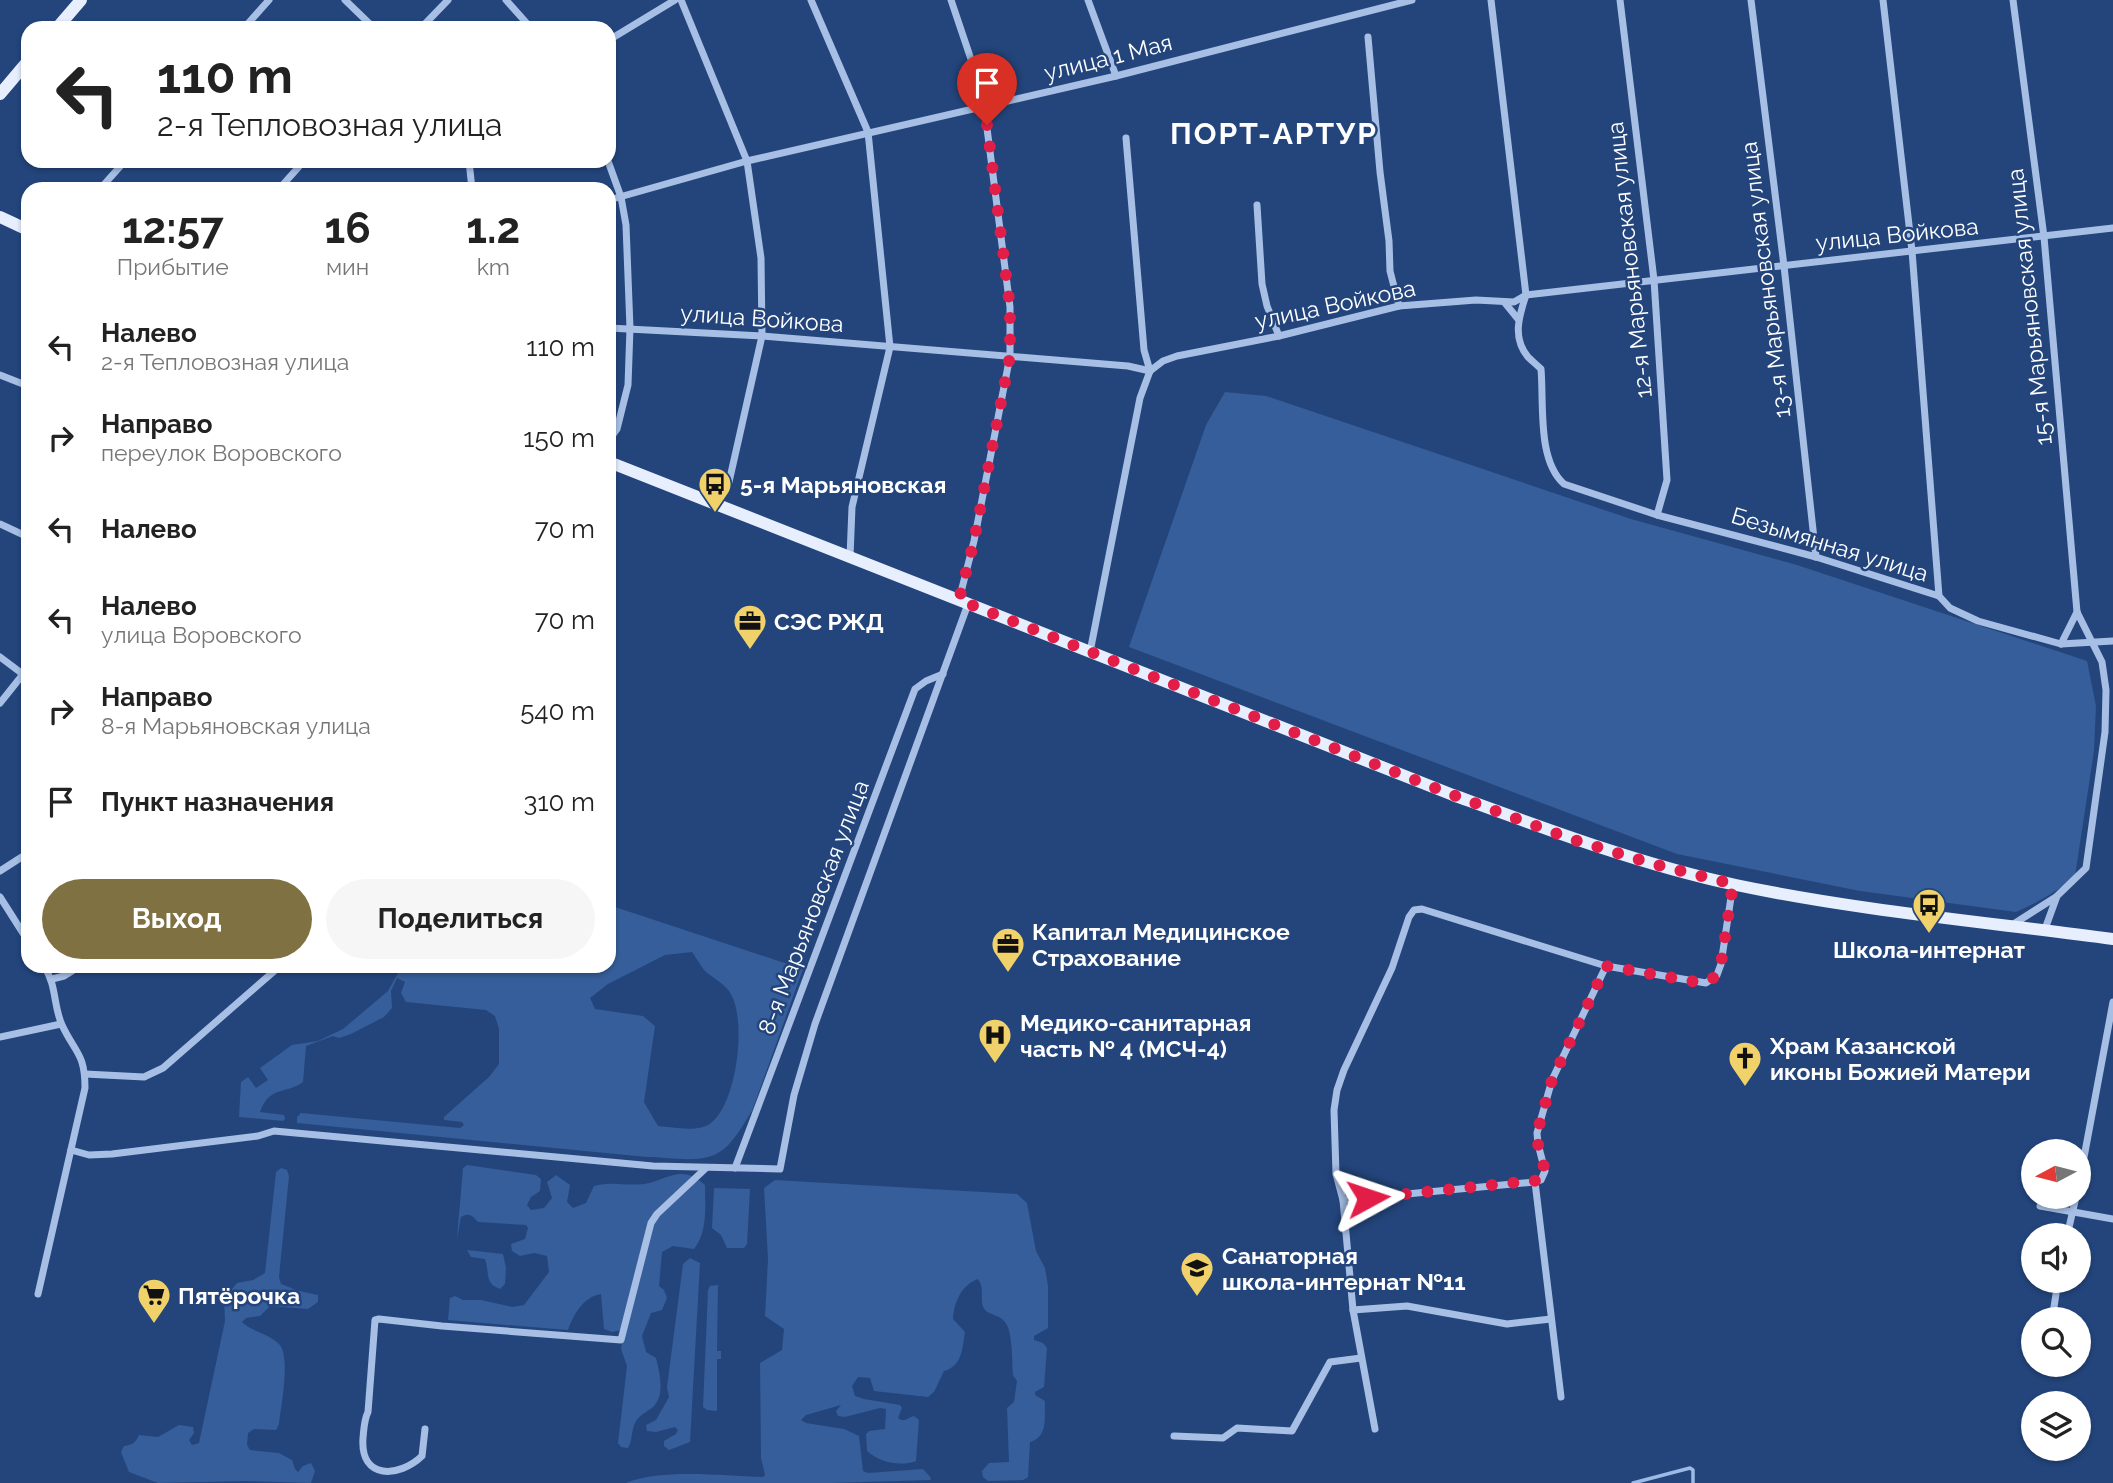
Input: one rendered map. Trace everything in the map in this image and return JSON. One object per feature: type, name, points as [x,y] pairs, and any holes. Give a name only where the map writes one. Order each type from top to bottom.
[{"type":"main road","points":[[63,21],[81,0]]},
{"type":"main road","points":[[0,94],[21,69]]},
{"type":"main road","points":[[0,218],[21,227]]},
{"type":"main road","points":[[616,465],[1571,839],[1733,884],[1830,902],[2113,939]]},
{"type":"street","points":[[250,21],[269,0]]},
{"type":"street","points":[[345,0],[367,21]]},
{"type":"street","points":[[428,21],[449,0]]},
{"type":"street","points":[[506,0],[525,21]]},
{"type":"street","points":[[616,36],[675,0]]},
{"type":"street","points":[[681,0],[747,161],[761,258],[762,336],[729,482]]},
{"type":"street","points":[[811,0],[868,132],[890,347],[852,507],[850,557]]},
{"type":"street","name":"8-я Марьяновская улица","points":[[943,674],[915,689],[735,1168],[780,1169],[794,1095],[816,1024],[943,674],[963,602],[1010,356],[1010,307],[984,105],[951,0]]},
{"type":"street","points":[[1088,0],[1116,76]]},
{"type":"street","points":[[1361,0],[1363,11]]},
{"type":"street","name":"улица 1 Мая","points":[[616,198],[747,161],[1116,76],[1412,0]]},
{"type":"street","points":[[1491,0],[1526,295],[1518,319]]},
{"type":"street","name":"12-я Марьяновская улица","points":[[1620,0],[1654,280],[1667,480],[1657,515]]},
{"type":"street","name":"13-я Марьяновская улица","points":[[1751,0],[1816,557]]},
{"type":"street","points":[[1883,0],[1912,251],[1939,596]]},
{"type":"street","name":"15-я Марьяновская улица","points":[[2012,925],[2057,896],[2086,868],[2105,732],[2106,690],[2102,663],[2077,611],[2044,237],[2013,0]]},
{"type":"street","points":[[1367,37],[1390,271],[1399,306]]},
{"type":"street","points":[[1090,652],[1140,398],[1150,371],[1144,350],[1126,138]]},
{"type":"street","points":[[106,182],[119,168]]},
{"type":"street","points":[[285,182],[298,168]]},
{"type":"street","points":[[616,183],[626,225],[630,328],[628,385],[616,430]]},
{"type":"street","points":[[1257,205],[1262,284],[1267,306],[1279,335]]},
{"type":"street","name":"улица Войкова","points":[[616,328],[762,336],[1128,366],[1150,371],[1163,361],[1177,356],[1399,306],[1476,300],[1505,303],[1514,302],[1526,295],[2113,228]]},
{"type":"street","points":[[1505,303],[1518,319]]},
{"type":"street","name":"Безымянная улица","points":[[1518,319],[1520,343],[1527,356],[1541,369],[1547,457],[1554,475],[1564,484],[1657,515],[1816,557],[1939,596],[1950,608],[1978,621],[2061,644],[2113,641]]},
{"type":"street","points":[[0,375],[21,383]]},
{"type":"street","points":[[0,524],[21,534]]},
{"type":"street","points":[[2061,644],[2077,611]]},
{"type":"street","points":[[0,657],[21,670]]},
{"type":"street","points":[[0,703],[21,679]]},
{"type":"street","points":[[0,871],[21,858]]},
{"type":"street","points":[[1375,1429],[1353,1310],[1343,1200],[1336,1174],[1334,1110],[1344,1070],[1392,968],[1409,917],[1414,910],[1422,909],[1606,966],[1697,982],[1712,981],[1721,964],[1733,884]]},
{"type":"street","points":[[2045,929],[2057,896]]},
{"type":"street","points":[[0,897],[21,930]]},
{"type":"street","points":[[1343,1200],[1535,1182],[1545,1177],[1537,1133],[1552,1080],[1606,966]]},
{"type":"street","points":[[38,1294],[85,1088],[80,1054],[61,1024],[52,979],[48,973]]},
{"type":"street","points":[[52,979],[69,973]]},
{"type":"street","points":[[85,1074],[144,1077],[163,1068],[272,973]]},
{"type":"street","points":[[2087,1139],[2113,1002]]},
{"type":"street","points":[[0,1037],[61,1024]]},
{"type":"street","points":[[71,1150],[89,1155],[112,1154],[258,1136],[274,1131],[653,1166],[735,1168]]},
{"type":"street","points":[[425,1429],[422,1456],[414,1464],[402,1469],[376,1470],[364,1458],[363,1429],[368,1412],[375,1320],[380,1318],[621,1340],[651,1223],[706,1167]]},
{"type":"street","points":[[1535,1182],[1561,1397]]},
{"type":"street","points":[[2056,1209],[2113,1219]]},
{"type":"street","points":[[2069,1223],[2072,1209]]},
{"type":"street","points":[[1353,1310],[1407,1306],[1507,1324],[1551,1320]]},
{"type":"street","points":[[1174,1436],[1223,1438],[1237,1429],[1292,1431],[1330,1362],[1361,1358]]},
{"type":"shaded area","points":[[1225,392],[1266,396],[1631,519],[1797,565],[2087,661],[2096,706],[2094,751],[2075,876],[2047,896],[2016,912],[1860,891],[1677,854],[1129,647],[1206,425]]},
{"type":"shaded area","points":[[616,907],[803,969],[752,1111],[733,1140],[718,1153],[710,1156],[693,1159],[647,1157],[297,1123],[297,1117],[301,1113],[460,1128],[464,1125],[462,1122],[444,1120],[444,1117],[489,1077],[499,1064],[499,1029],[495,1016],[486,1010],[406,1002],[401,993],[405,982],[397,978],[391,991],[392,1008],[384,1017],[351,1034],[339,1038],[333,1036],[306,1046],[303,1082],[273,1094],[260,1112],[284,1115],[283,1121],[239,1117],[241,1082],[248,1077],[256,1088],[268,1080],[260,1068],[292,1045],[318,1041],[343,1029],[388,991],[398,973],[616,973]],"holes":[[[692,952],[704,970],[729,991],[735,1003],[739,1039],[733,1079],[720,1113],[711,1123],[692,1129],[658,1126],[644,1102],[655,1026],[643,1016],[595,1009],[590,998],[608,984],[665,955]]]},
{"type":"shaded area","points":[[467,1165],[536,1175],[541,1179],[540,1191],[531,1197],[527,1205],[531,1210],[544,1208],[552,1198],[547,1182],[556,1175],[570,1185],[567,1202],[573,1208],[586,1203],[594,1186],[644,1184],[681,1174],[696,1178],[705,1185],[705,1218],[702,1235],[694,1249],[673,1246],[662,1252],[659,1286],[667,1298],[662,1310],[651,1313],[642,1336],[646,1352],[656,1358],[661,1383],[659,1396],[653,1407],[636,1421],[628,1448],[621,1447],[618,1443],[627,1366],[621,1349],[624,1332],[604,1329],[601,1294],[584,1302],[568,1330],[448,1320],[450,1298],[455,1296],[463,1300],[481,1300],[512,1307],[524,1305],[549,1272],[547,1256],[534,1253],[520,1256],[512,1251],[511,1244],[525,1239],[528,1228],[526,1225],[478,1222],[473,1216],[466,1215],[461,1217],[457,1238],[463,1168]]},
{"type":"shaded area","points":[[281,1168],[287,1170],[289,1176],[279,1277],[281,1284],[318,1295],[318,1302],[308,1309],[270,1306],[260,1316],[246,1318],[242,1322],[279,1344],[283,1350],[285,1370],[276,1430],[254,1429],[248,1433],[247,1445],[250,1450],[279,1453],[292,1460],[298,1472],[311,1463],[315,1471],[311,1483],[158,1483],[129,1472],[121,1452],[124,1446],[134,1443],[139,1435],[158,1437],[179,1425],[193,1427],[194,1433],[189,1440],[192,1445],[199,1443],[225,1321],[224,1299],[237,1283],[253,1280],[265,1273],[276,1172]]},
{"type":"shaded area","points":[[775,1180],[1017,1194],[1027,1203],[1036,1251],[1045,1268],[1048,1286],[1048,1328],[1034,1336],[1034,1340],[1043,1343],[1047,1348],[1044,1387],[1035,1392],[1035,1395],[1045,1401],[1044,1425],[1040,1435],[1030,1442],[1028,1477],[1023,1480],[988,1481],[983,1477],[982,1471],[989,1463],[1009,1462],[1007,1408],[1014,1402],[1017,1381],[1013,1375],[1011,1338],[1007,1325],[983,1307],[978,1279],[963,1290],[957,1301],[953,1319],[965,1332],[962,1351],[958,1361],[944,1371],[934,1392],[928,1397],[874,1391],[870,1378],[858,1377],[852,1386],[855,1396],[900,1405],[902,1408],[898,1418],[904,1420],[914,1416],[919,1420],[916,1461],[903,1464],[890,1462],[867,1451],[866,1434],[869,1431],[885,1429],[886,1409],[880,1408],[845,1417],[838,1416],[836,1411],[841,1405],[806,1415],[801,1420],[844,1429],[859,1436],[863,1471],[868,1473],[923,1469],[930,1480],[626,1483],[641,1478],[675,1474],[765,1475],[761,1458],[760,1363],[782,1350],[784,1329],[765,1316],[768,1259],[764,1188]]},
{"type":"shaded area","points":[[714,1188],[750,1189],[747,1244],[744,1248],[727,1248],[721,1235],[712,1228]]},
{"type":"shaded area","points":[[467,1250],[503,1254],[505,1284],[500,1289],[490,1281],[485,1259],[471,1257]]},
{"type":"shaded area","points":[[690,1258],[700,1263],[690,1442],[669,1450],[664,1446],[664,1441],[678,1430],[675,1427],[656,1432],[647,1431],[646,1425],[656,1420],[669,1397],[667,1387],[683,1264]]},
{"type":"shaded area","points":[[718,1285],[717,1351],[721,1351],[721,1359],[717,1359],[717,1411],[703,1407],[708,1290],[710,1286]]},
{"type":"waterway","points":[[1633,1483],[1690,1468],[1693,1470],[1693,1483]]},
{"type":"place","name":"5-я Марьяновская","points":[[715,514]]},
{"type":"place","name":"СЭС РЖД","points":[[750,651]]},
{"type":"place","name":"Школа-интернат","points":[[1929,935]]},
{"type":"place","name":"Капитал Медицинское Страхование","points":[[1008,974]]},
{"type":"place","name":"Медико-санитарная часть № 4 (МСЧ-4)","points":[[995,1065]]},
{"type":"place","name":"Храм Казанской иконы Божией Матери","points":[[1745,1088]]},
{"type":"place","name":"Санаторная школа-интернат №11","points":[[1197,1298]]},
{"type":"place","name":"Пятёрочка","points":[[154,1325]]},
{"type":"district","name":"ПОРТ-АРТУР","points":[[1274,133]]},
{"type":"route","points":[[987,125],[1010,307],[1010,356],[974,541],[959,600],[1571,839],[1733,884],[1721,964],[1712,981],[1697,982],[1606,966],[1566,1047],[1552,1080],[1540,1121],[1537,1133],[1545,1177],[1535,1182],[1368,1198]]}]
